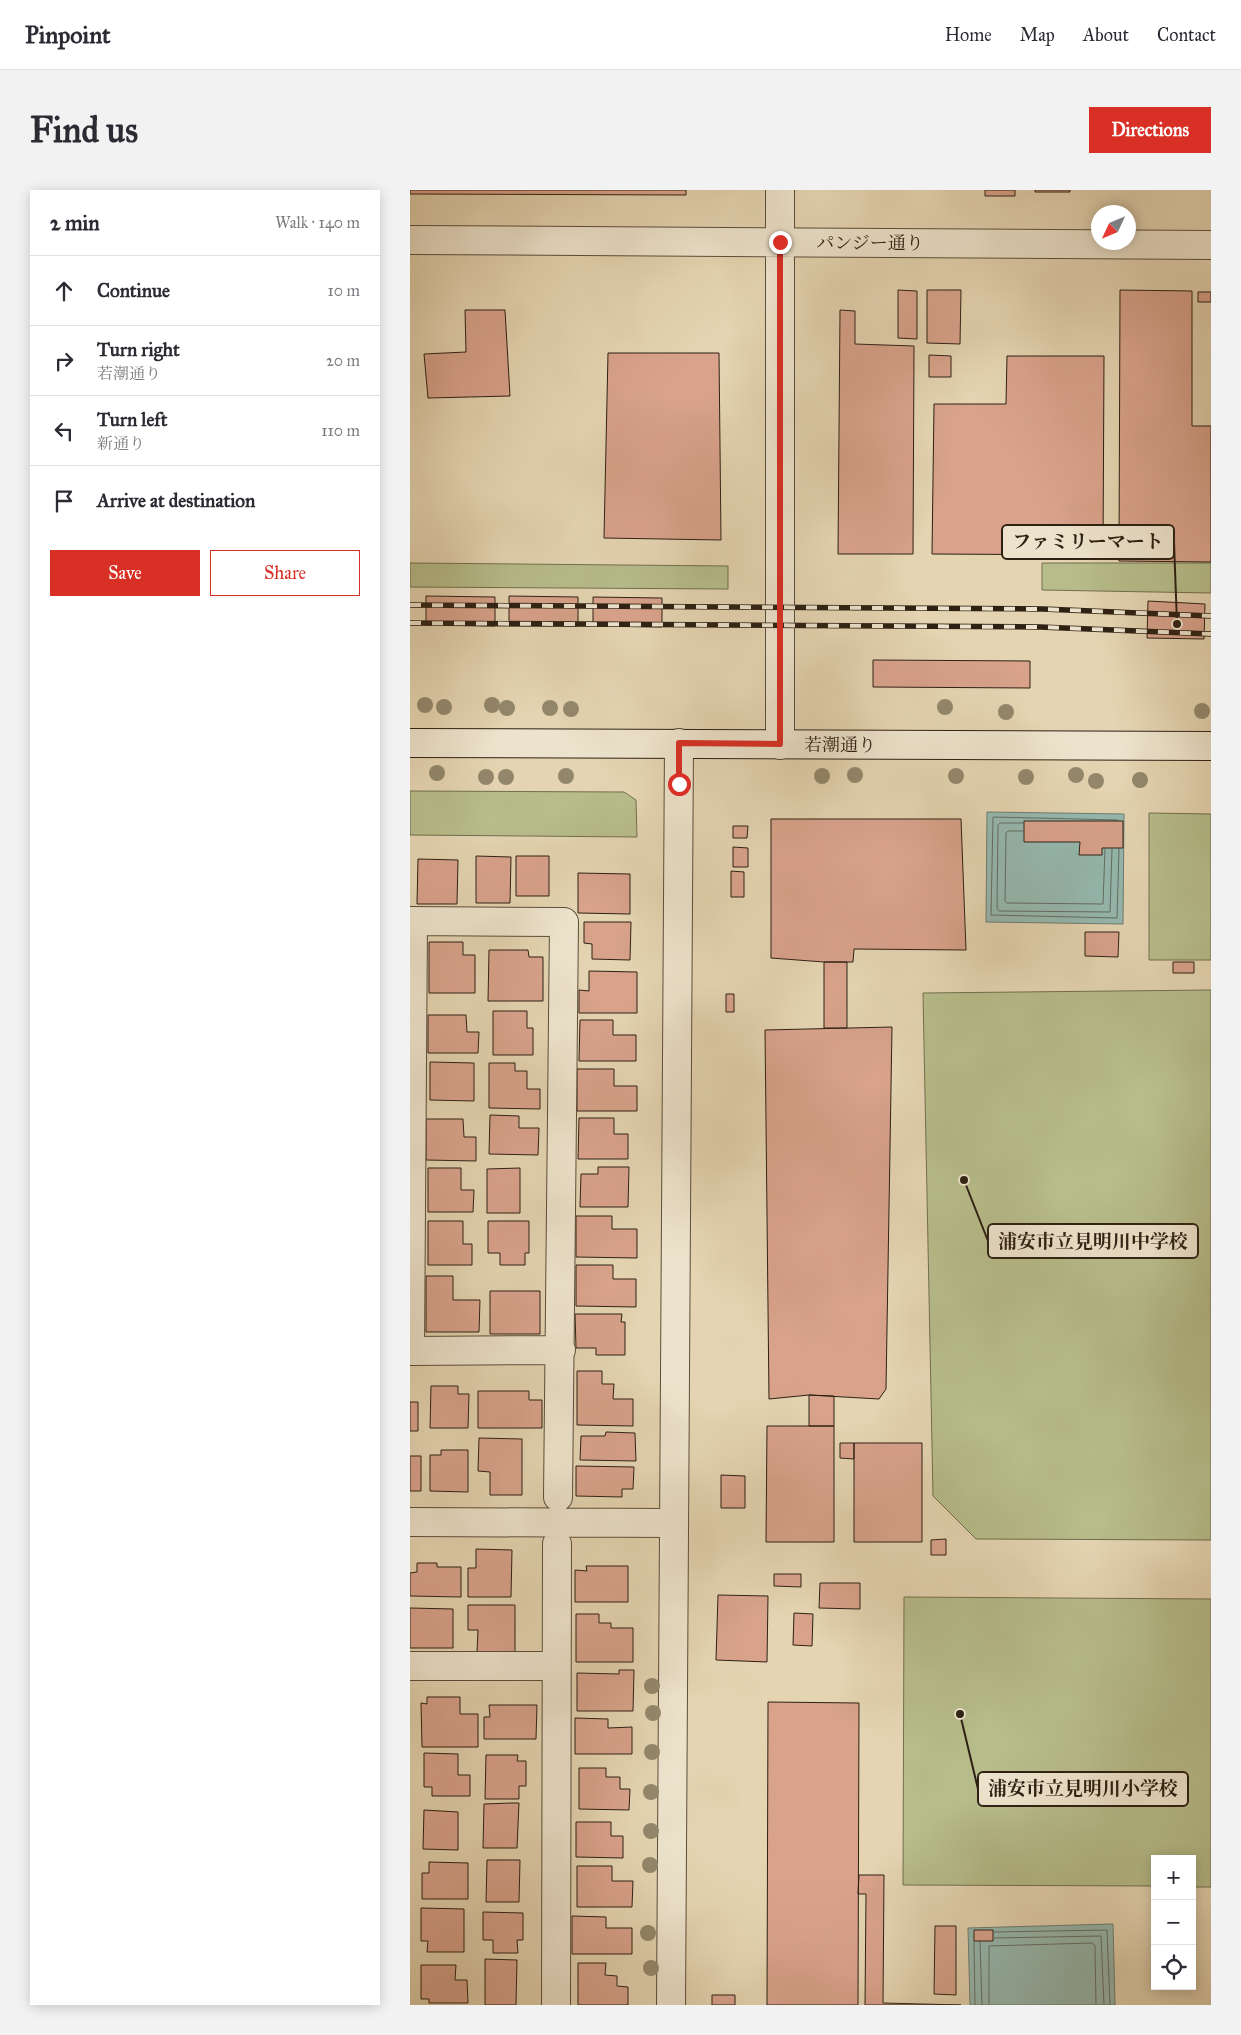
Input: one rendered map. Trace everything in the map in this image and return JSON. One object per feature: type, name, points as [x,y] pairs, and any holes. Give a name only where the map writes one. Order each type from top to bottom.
[{"type":"street","points":[[780,190],[780,744]]},
{"type":"street","name":"パンジー通り","points":[[410,240],[1211,245]]},
{"type":"street","name":"若潮通り","points":[[410,743],[1211,746]]},
{"type":"street","points":[[671,2005],[679,743]]},
{"type":"street","points":[[558,1497],[561,1350],[564,922],[411,921],[410,1351],[561,1350]]},
{"type":"street","points":[[410,1522],[674,1523]]},
{"type":"street","points":[[556,2005],[557,1544]]},
{"type":"street","points":[[410,1666],[556,1666]]},
{"type":"green space","points":[[410,563],[728,566],[728,589],[410,587]]},
{"type":"green space","points":[[1042,563],[1211,563],[1211,593],[1042,590]]},
{"type":"green space","points":[[410,791],[624,792],[636,800],[637,837],[410,835]]},
{"type":"green space","points":[[1149,813],[1211,814],[1211,960],[1149,960]]},
{"type":"green space","points":[[1211,990],[1211,1540],[976,1539],[933,1496],[923,993]]},
{"type":"green space","points":[[904,1597],[1211,1599],[1211,1887],[1196,1887],[1196,1855],[1151,1855],[1151,1886],[903,1885]]},
{"type":"water","points":[[987,812],[1124,814],[1123,924],[986,922]]},
{"type":"water","points":[[1113,1924],[1115,2005],[970,2005],[968,1928]]},
{"type":"building","points":[[410,190],[686,190],[686,195],[410,194]]},
{"type":"building","points":[[985,190],[1015,190],[1015,196],[985,196]]},
{"type":"building","points":[[1035,190],[1070,190],[1070,192],[1035,192]]},
{"type":"building","points":[[898,290],[917,291],[917,339],[898,338]]},
{"type":"building","points":[[927,290],[961,290],[960,344],[927,343]]},
{"type":"building","points":[[1120,290],[1192,291],[1192,426],[1211,426],[1211,562],[1119,561]]},
{"type":"building","points":[[1198,292],[1211,292],[1211,302],[1198,302]]},
{"type":"building","points":[[465,310],[505,310],[510,396],[428,398],[424,354],[466,352]]},
{"type":"building","points":[[840,310],[855,311],[855,344],[914,346],[913,554],[838,554]]},
{"type":"building","points":[[608,353],[719,353],[721,540],[604,538]]},
{"type":"building","points":[[929,355],[951,356],[951,377],[929,377]]},
{"type":"building","points":[[1007,356],[1104,356],[1103,555],[932,554],[934,404],[1006,404]]},
{"type":"building","points":[[426,596],[495,597],[495,626],[426,625]]},
{"type":"building","points":[[509,596],[578,597],[578,626],[509,626]]},
{"type":"building","points":[[593,597],[662,598],[662,627],[593,626]]},
{"type":"building","points":[[1148,601],[1205,604],[1204,639],[1147,638]]},
{"type":"building","points":[[873,660],[1030,661],[1030,688],[873,687]]},
{"type":"building","points":[[771,819],[961,819],[966,950],[854,949],[853,962],[771,958]]},
{"type":"building","points":[[1024,821],[1123,821],[1123,848],[1102,848],[1102,855],[1079,855],[1080,842],[1024,842]]},
{"type":"building","points":[[733,826],[748,826],[747,838],[733,838]]},
{"type":"building","points":[[733,847],[748,848],[748,867],[733,867]]},
{"type":"building","points":[[476,856],[511,857],[510,903],[476,903]]},
{"type":"building","points":[[516,856],[549,856],[549,896],[516,896]]},
{"type":"building","points":[[418,859],[458,860],[457,904],[417,904]]},
{"type":"building","points":[[731,871],[744,872],[744,897],[731,897]]},
{"type":"building","points":[[578,873],[630,874],[630,914],[578,913]]},
{"type":"building","points":[[584,922],[631,922],[630,960],[592,959],[592,944],[584,943]]},
{"type":"building","points":[[1085,932],[1119,932],[1118,957],[1085,956]]},
{"type":"building","points":[[429,942],[463,942],[463,955],[475,955],[475,993],[429,993]]},
{"type":"building","points":[[489,950],[528,950],[529,957],[543,957],[543,1001],[488,1001]]},
{"type":"building","points":[[824,962],[847,962],[847,1028],[824,1028]]},
{"type":"building","points":[[1173,962],[1194,962],[1194,973],[1173,973]]},
{"type":"building","points":[[589,971],[637,972],[637,1013],[579,1013],[579,990],[589,991]]},
{"type":"building","points":[[726,994],[734,994],[734,1012],[726,1012]]},
{"type":"building","points":[[493,1011],[527,1011],[527,1028],[533,1028],[533,1055],[493,1055]]},
{"type":"building","points":[[428,1015],[466,1015],[467,1032],[479,1032],[478,1053],[428,1053]]},
{"type":"building","points":[[580,1020],[613,1020],[613,1035],[636,1035],[636,1061],[579,1061]]},
{"type":"building","points":[[892,1027],[886,1389],[879,1399],[809,1395],[769,1399],[765,1030]]},
{"type":"building","points":[[430,1062],[474,1063],[474,1101],[430,1100]]},
{"type":"building","points":[[489,1063],[515,1063],[515,1071],[527,1071],[527,1089],[540,1089],[540,1109],[489,1108]]},
{"type":"building","points":[[577,1069],[614,1069],[614,1086],[637,1086],[637,1111],[577,1111]]},
{"type":"building","points":[[490,1115],[519,1116],[519,1128],[539,1128],[538,1155],[489,1154]]},
{"type":"building","points":[[579,1118],[614,1118],[614,1134],[628,1134],[628,1159],[578,1159]]},
{"type":"building","points":[[426,1119],[463,1119],[464,1137],[476,1137],[476,1161],[426,1160]]},
{"type":"building","points":[[598,1167],[629,1167],[628,1207],[580,1207],[581,1174],[598,1174]]},
{"type":"building","points":[[428,1168],[461,1168],[461,1190],[474,1190],[473,1212],[428,1212]]},
{"type":"building","points":[[520,1168],[520,1213],[487,1213],[487,1169]]},
{"type":"building","points":[[576,1216],[612,1216],[612,1229],[637,1229],[637,1258],[576,1257]]},
{"type":"building","points":[[428,1221],[463,1221],[463,1244],[472,1244],[472,1265],[428,1265]]},
{"type":"building","points":[[488,1221],[529,1221],[529,1253],[525,1253],[525,1265],[500,1265],[500,1253],[488,1253]]},
{"type":"building","points":[[576,1265],[613,1265],[613,1279],[636,1279],[636,1307],[576,1306]]},
{"type":"building","points":[[426,1276],[453,1276],[453,1300],[480,1300],[479,1332],[426,1332]]},
{"type":"building","points":[[490,1291],[540,1291],[540,1334],[490,1334]]},
{"type":"building","points":[[575,1314],[622,1314],[621,1322],[625,1322],[625,1355],[596,1355],[596,1348],[576,1348]]},
{"type":"building","points":[[577,1371],[602,1371],[602,1384],[614,1384],[613,1399],[633,1399],[633,1426],[577,1425]]},
{"type":"building","points":[[431,1386],[458,1386],[458,1394],[469,1394],[468,1428],[430,1428]]},
{"type":"building","points":[[478,1391],[529,1391],[529,1400],[542,1400],[542,1428],[478,1428]]},
{"type":"building","points":[[809,1395],[834,1396],[834,1426],[809,1426]]},
{"type":"building","points":[[410,1402],[418,1402],[418,1431],[410,1431]]},
{"type":"building","points":[[767,1426],[834,1426],[834,1542],[766,1542]]},
{"type":"building","points":[[606,1432],[635,1433],[636,1461],[580,1460],[581,1436],[605,1436]]},
{"type":"building","points":[[479,1438],[522,1439],[522,1495],[490,1495],[490,1472],[478,1471]]},
{"type":"building","points":[[840,1443],[854,1443],[854,1459],[840,1458]]},
{"type":"building","points":[[854,1443],[922,1443],[922,1542],[854,1542]]},
{"type":"building","points":[[441,1450],[468,1450],[468,1492],[430,1491],[430,1455],[441,1455]]},
{"type":"building","points":[[410,1456],[421,1456],[421,1491],[410,1491]]},
{"type":"building","points":[[576,1466],[634,1467],[633,1489],[622,1489],[622,1497],[576,1496]]},
{"type":"building","points":[[721,1475],[745,1476],[745,1508],[721,1508]]},
{"type":"building","points":[[946,1539],[946,1555],[931,1555],[931,1540]]},
{"type":"building","points":[[476,1549],[512,1550],[511,1597],[468,1597],[468,1568],[476,1568]]},
{"type":"building","points":[[417,1563],[437,1563],[437,1567],[461,1567],[461,1597],[410,1596],[410,1573],[417,1572]]},
{"type":"building","points":[[586,1566],[628,1566],[628,1602],[575,1602],[575,1570],[587,1571]]},
{"type":"building","points":[[774,1574],[801,1574],[801,1587],[774,1586]]},
{"type":"building","points":[[820,1583],[860,1583],[860,1609],[819,1608]]},
{"type":"building","points":[[718,1595],[768,1596],[767,1662],[716,1660]]},
{"type":"building","points":[[468,1605],[515,1605],[515,1652],[477,1652],[478,1630],[468,1630]]},
{"type":"building","points":[[410,1608],[453,1609],[453,1648],[410,1648]]},
{"type":"building","points":[[794,1613],[813,1614],[812,1646],[793,1645]]},
{"type":"building","points":[[576,1614],[599,1614],[599,1623],[611,1623],[611,1628],[633,1628],[633,1662],[576,1662]]},
{"type":"building","points":[[619,1670],[634,1670],[633,1711],[577,1711],[577,1673],[619,1674]]},
{"type":"building","points":[[427,1697],[460,1697],[460,1714],[478,1714],[478,1747],[422,1747],[421,1703],[427,1704]]},
{"type":"building","points":[[768,1702],[859,1703],[858,2005],[767,2005]]},
{"type":"building","points":[[489,1705],[537,1705],[536,1739],[484,1739],[484,1717],[490,1717]]},
{"type":"building","points":[[575,1718],[608,1719],[608,1728],[632,1727],[632,1754],[575,1754]]},
{"type":"building","points":[[424,1753],[458,1754],[458,1775],[470,1775],[470,1796],[432,1796],[432,1787],[424,1787]]},
{"type":"building","points":[[486,1755],[518,1755],[517,1761],[526,1761],[526,1786],[519,1786],[519,1799],[485,1799]]},
{"type":"building","points":[[579,1768],[606,1768],[606,1777],[620,1777],[620,1789],[630,1789],[629,1810],[579,1809]]},
{"type":"building","points":[[519,1803],[517,1848],[483,1848],[484,1804]]},
{"type":"building","points":[[424,1810],[458,1812],[458,1850],[423,1849]]},
{"type":"building","points":[[576,1822],[611,1822],[611,1836],[623,1836],[623,1858],[576,1857]]},
{"type":"building","points":[[487,1860],[520,1860],[519,1902],[486,1902]]},
{"type":"building","points":[[429,1862],[468,1863],[468,1899],[422,1899],[422,1873],[429,1873]]},
{"type":"building","points":[[577,1866],[612,1866],[612,1881],[633,1881],[632,1907],[577,1907]]},
{"type":"building","points":[[859,1875],[884,1875],[883,2003],[961,2005],[865,2005],[866,1894],[858,1894]]},
{"type":"building","points":[[421,1908],[464,1909],[464,1952],[427,1952],[428,1941],[421,1941]]},
{"type":"building","points":[[483,1912],[523,1913],[523,1940],[517,1940],[518,1953],[493,1953],[493,1940],[483,1940]]},
{"type":"building","points":[[572,1916],[606,1917],[606,1928],[632,1928],[632,1954],[572,1954]]},
{"type":"building","points":[[935,1926],[956,1926],[956,1995],[934,1994]]},
{"type":"building","points":[[974,1930],[993,1930],[993,1941],[974,1941]]},
{"type":"building","points":[[485,1959],[517,1960],[516,2005],[485,2005]]},
{"type":"building","points":[[578,1963],[606,1963],[605,1975],[617,1976],[617,1986],[628,1987],[628,2005],[578,2005]]},
{"type":"building","points":[[421,1965],[456,1965],[455,1980],[467,1980],[468,2003],[429,2003],[429,1999],[421,1999]]},
{"type":"building","points":[[712,1995],[735,1995],[735,2005],[712,2005]]},
{"type":"railway","points":[[410,605],[1043,609],[1211,616]]},
{"type":"railway","points":[[410,623],[1040,627],[1211,634]]},
{"type":"place","name":"ファミリーマート","points":[[1177,624]]},
{"type":"place","name":"浦安市立見明川中学校","points":[[964,1180]]},
{"type":"place","name":"浦安市立見明川小学校","points":[[960,1714]]},
{"type":"route","points":[[679,784],[679,743],[780,744],[780,242]]}]
